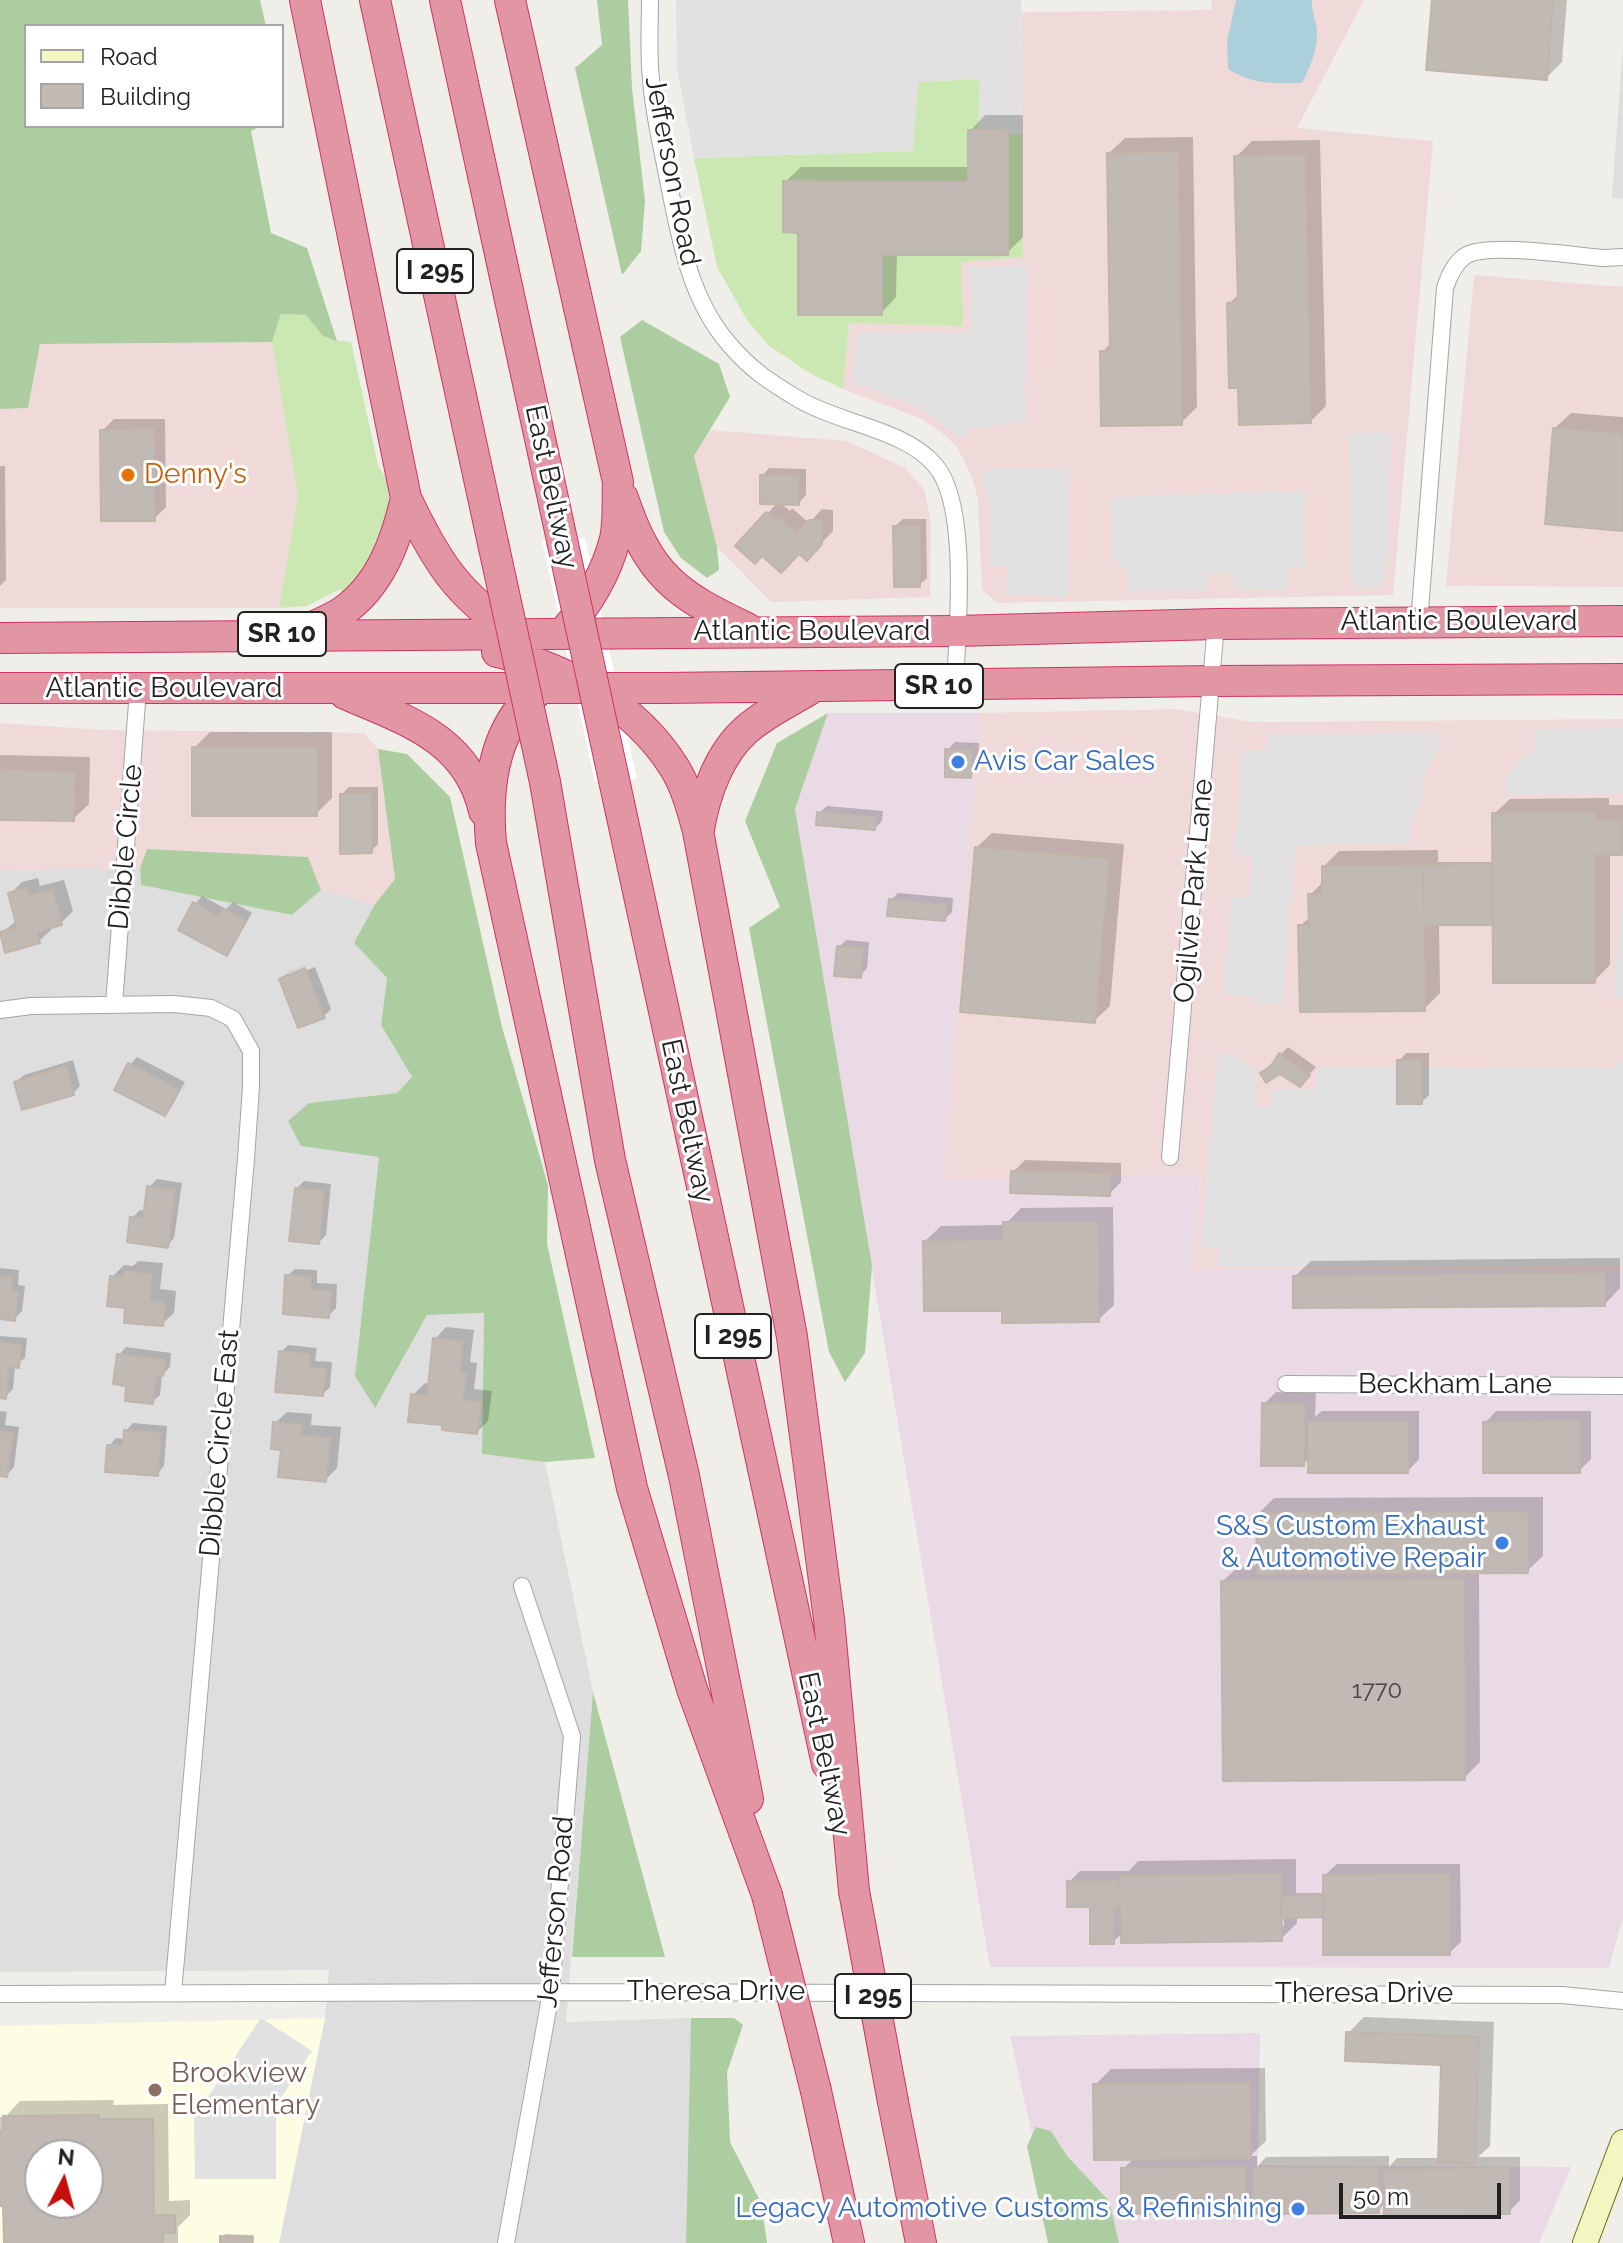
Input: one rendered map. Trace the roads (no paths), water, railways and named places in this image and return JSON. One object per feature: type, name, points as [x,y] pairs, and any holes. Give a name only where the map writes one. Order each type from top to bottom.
[{"type":"highway","points":[[305,0],[406,498],[428,544],[449,578],[487,615],[515,633]]},
{"type":"highway","name":"I 295","points":[[375,0],[545,782],[610,1160],[684,1476],[767,1895],[816,2091],[849,2243]]},
{"type":"highway","name":"East Beltway","points":[[445,0],[854,1891],[921,2243]]},
{"type":"highway","points":[[510,0],[618,482],[634,530],[650,561],[689,598],[756,633]]},
{"type":"highway","points":[[491,843],[488,808],[492,775],[505,733],[553,661],[604,571],[616,537],[618,482]]},
{"type":"highway","points":[[299,634],[342,611],[366,591],[386,561],[399,528],[406,498]]},
{"type":"highway","name":"Atlantic Boulevard","points":[[0,688],[453,688],[553,661],[615,640],[661,632],[1623,621]]},
{"type":"highway","points":[[411,633],[553,661],[665,688]]},
{"type":"highway","name":"Atlantic Boulevard","points":[[0,638],[515,633],[553,661]]},
{"type":"highway","points":[[553,661],[632,716],[668,759],[686,790],[698,831],[792,1337],[829,1619],[854,1891]]},
{"type":"highway","name":"Atlantic Boulevard","points":[[590,688],[1623,679]]},
{"type":"highway","points":[[698,831],[702,807],[728,750],[750,726],[814,687]]},
{"type":"highway","points":[[332,689],[414,724],[439,740],[459,758],[474,778],[491,843],[632,1488],[692,1689],[767,1895]]},
{"type":"main road","points":[[1585,2243],[1623,2142]]},
{"type":"street","name":"Jefferson Road","points":[[650,0],[651,79],[661,148],[684,259],[706,308],[727,342],[763,379],[814,408],[911,445],[936,466],[950,491],[956,516],[955,686]]},
{"type":"street","points":[[1419,623],[1445,288],[1452,270],[1465,256],[1486,249],[1623,257]]},
{"type":"street","name":"Ogilvie Park Lane","points":[[1170,1157],[1216,624]]},
{"type":"street","name":"Dibble Circle","points":[[114,1004],[138,690]]},
{"type":"street","name":"Dibble Circle East","points":[[0,1010],[114,1004],[211,1008],[233,1019],[251,1051],[246,1159],[173,1993]]},
{"type":"street","name":"Beckham Lane","points":[[1286,1384],[1623,1386]]},
{"type":"street","name":"Jefferson Road","points":[[506,2243],[551,1992],[572,1736],[522,1586]]},
{"type":"street","name":"Theresa Drive","points":[[0,1994],[1562,1995],[1623,2001]]},
{"type":"water","points":[[1236,0],[1312,0],[1317,28],[1316,45],[1302,83],[1254,80],[1228,69],[1227,41]]},
{"type":"place","name":"Denny's","points":[[128,475]]},
{"type":"place","name":"Avis Car Sales","points":[[958,762]]},
{"type":"place","name":"S&S Custom Exhaust & Automotive Repair","points":[[1502,1543]]},
{"type":"place","name":"Brookview Elementary","points":[[155,2090]]},
{"type":"place","name":"Legacy Automotive Customs & Refinishing","points":[[1298,2209]]}]
